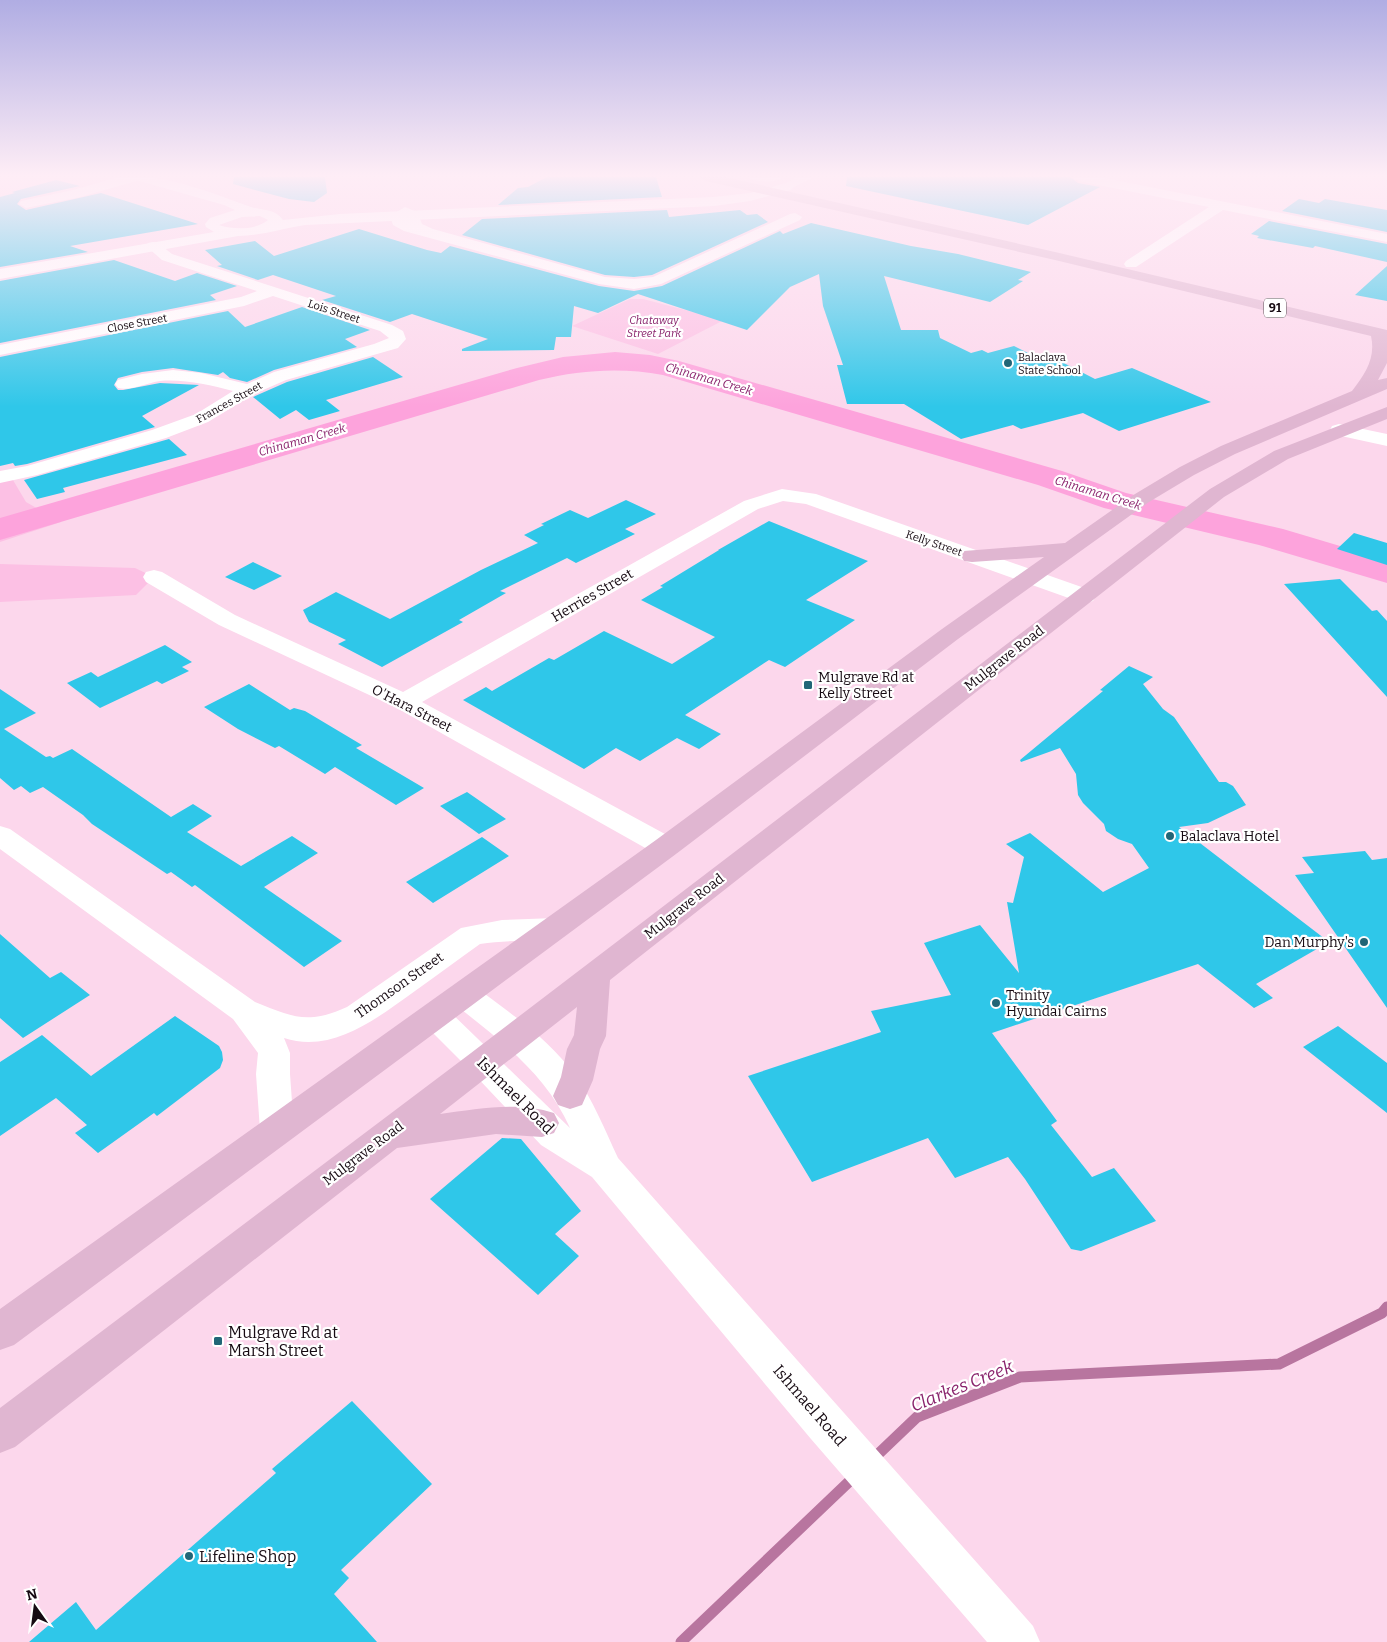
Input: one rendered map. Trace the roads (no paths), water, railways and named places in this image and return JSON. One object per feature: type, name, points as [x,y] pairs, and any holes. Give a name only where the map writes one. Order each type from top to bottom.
[{"type":"main road","name":"91","points":[[1047,254],[1384,331]]},
{"type":"main road","name":"91","points":[[1084,254],[1301,303],[1384,331]]},
{"type":"main road","points":[[1301,303],[1327,305]]},
{"type":"main road","points":[[1358,395],[1379,370],[1384,359],[1384,331]]},
{"type":"main road","points":[[0,1332],[666,847],[950,634],[1142,498],[1187,471],[1228,450],[1387,383]]},
{"type":"main road","name":"Mulgrave Road","points":[[0,1433],[483,1062],[1217,493],[1259,467],[1304,444],[1386,414]]},
{"type":"main road","points":[[972,556],[1069,549]]},
{"type":"main road","points":[[570,1096],[580,1070],[584,1045],[590,1036],[595,975]]},
{"type":"main road","points":[[387,1135],[496,1120],[542,1123]]},
{"type":"street","points":[[0,274],[111,254]]},
{"type":"street","name":"Lois Street","points":[[163,254],[167,257],[386,328],[397,334],[398,339]]},
{"type":"street","points":[[504,254],[604,282],[634,284],[661,279],[716,254]]},
{"type":"street","points":[[1131,264],[1147,254]]},
{"type":"street","name":"Close Street","points":[[0,350],[244,301],[274,291]]},
{"type":"street","name":"Frances Street","points":[[0,477],[186,424],[248,390],[280,376],[380,348],[398,339]]},
{"type":"street","points":[[124,384],[153,376],[187,375],[203,377],[248,390]]},
{"type":"street","points":[[1339,430],[1387,440]]},
{"type":"street","name":"Kelly Street","points":[[782,495],[809,498],[1085,596]]},
{"type":"street","name":"Herries Street","points":[[404,702],[751,505],[782,495]]},
{"type":"street","name":"O'Hara Street","points":[[154,577],[227,620],[404,702],[666,847]]},
{"type":"street","name":"Thomson Street","points":[[0,836],[244,1010],[289,1028],[301,1030],[332,1027],[358,1015],[472,935],[502,930],[555,928]]},
{"type":"street","name":"Ishmael Road","points":[[463,994],[516,1036],[546,1063],[570,1096],[604,1167]]},
{"type":"street","name":"Thomson Street","points":[[244,1010],[270,1043],[274,1053],[273,1074],[277,1130]]},
{"type":"street","name":"Ishmael Road","points":[[434,1015],[553,1134],[604,1167],[826,1425],[1018,1642]]},
{"type":"waterway","name":"Chinaman Creek","points":[[0,529],[528,374],[580,363],[615,361],[668,367],[1050,478],[1116,501],[1270,537],[1387,572]]},
{"type":"waterway","name":"Clarkes Creek","points":[[873,1459],[917,1417],[1020,1377],[1279,1364],[1382,1313],[1387,1307]]},
{"type":"waterway","name":"Clarkes Creek","points":[[681,1642],[855,1476]]},
{"type":"place","name":"Balaclava State School","points":[[1008,363]]},
{"type":"place","name":"Mulgrave Rd at Kelly Street","points":[[808,685]]},
{"type":"place","name":"Balaclava Hotel","points":[[1170,836]]},
{"type":"place","name":"Dan Murphy's","points":[[1364,942]]},
{"type":"place","name":"Trinity Hyundai Cairns","points":[[996,1003]]},
{"type":"place","name":"Mulgrave Rd at Marsh Street","points":[[218,1341]]},
{"type":"place","name":"Lifeline Shop","points":[[189,1556]]},
{"type":"park label","name":"Chataway Street Park","points":[[654,326]]}]
